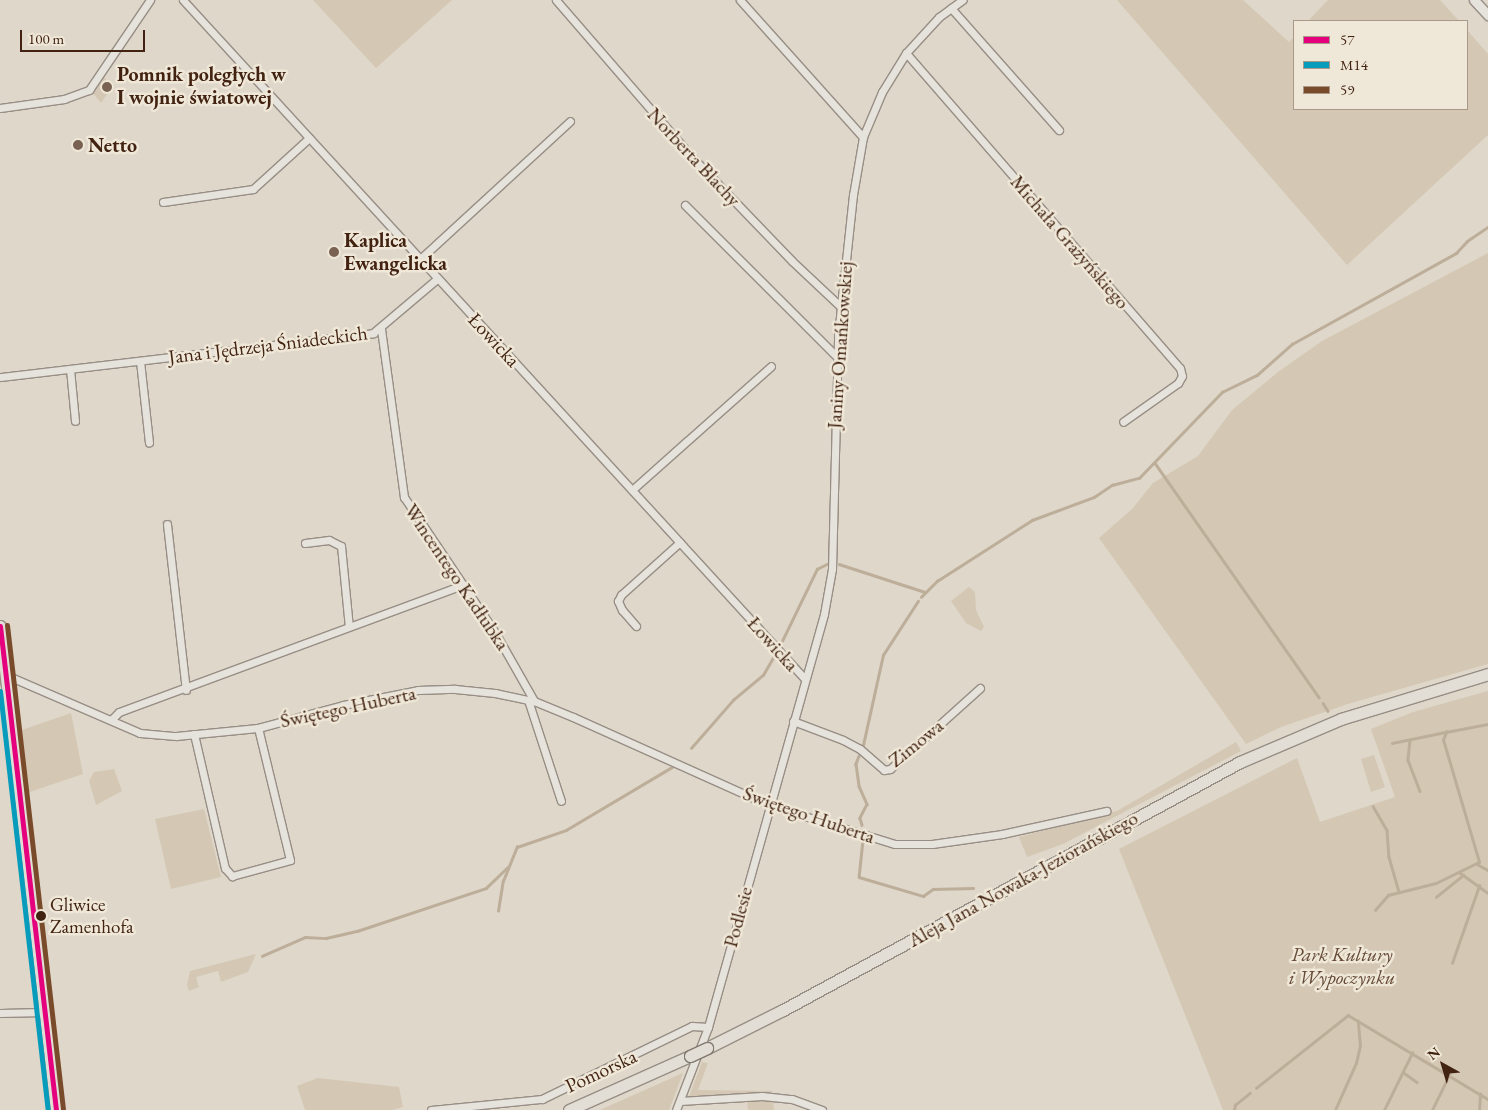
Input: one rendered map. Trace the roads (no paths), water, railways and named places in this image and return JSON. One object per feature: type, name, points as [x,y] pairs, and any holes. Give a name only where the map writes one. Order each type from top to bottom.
[{"type":"main road","points":[[0,626],[3,672],[56,1110]]},
{"type":"main road","name":"Aleja Jana Nowaka-Jeziorańskiego","points":[[569,1110],[708,1048],[799,1002],[1240,762],[1350,716],[1488,674]]},
{"type":"street","points":[[0,108],[64,99],[89,90],[150,0]]},
{"type":"street","name":"Łowicka","points":[[183,0],[419,260],[805,679]]},
{"type":"street","name":"Norberta Blachy","points":[[556,0],[692,157],[792,261],[841,307]]},
{"type":"street","points":[[740,0],[862,137]]},
{"type":"street","name":"Janiny Omańkowskiej","points":[[793,721],[824,614],[832,569],[836,356],[862,137],[882,92],[906,53],[951,8],[962,0]]},
{"type":"street","points":[[1474,0],[1488,15]]},
{"type":"street","points":[[951,8],[1059,130]]},
{"type":"street","name":"Michała Grażyńskiego","points":[[906,53],[1180,368],[1182,376],[1178,383],[1123,422]]},
{"type":"street","points":[[419,260],[570,121]]},
{"type":"street","points":[[163,202],[253,189],[309,138]]},
{"type":"street","points":[[685,205],[836,356]]},
{"type":"street","name":"Jana i Jędrzeja Śniadeckich","points":[[0,377],[373,334],[437,279]]},
{"type":"street","name":"Wincentego Kadłubka","points":[[381,329],[404,497],[527,685],[531,701]]},
{"type":"street","name":"Jana i Jędrzeja Śniadeckich","points":[[140,361],[149,443]]},
{"type":"street","points":[[632,490],[771,366]]},
{"type":"street","points":[[70,369],[75,420]]},
{"type":"street","points":[[167,524],[186,690]]},
{"type":"street","points":[[305,543],[329,540],[341,546],[349,627]]},
{"type":"street","points":[[636,626],[622,610],[618,601],[621,595],[680,542]]},
{"type":"street","points":[[111,720],[119,712],[186,690],[463,585]]},
{"type":"street","name":"Świętego Huberta","points":[[3,672],[140,733],[194,734],[258,728],[343,705],[418,690],[455,689],[531,701],[769,805],[895,844],[914,845],[1002,834],[1106,811]]},
{"type":"street","name":"Zimowa","points":[[793,721],[843,740],[860,749],[884,770],[890,769],[980,688]]},
{"type":"street","points":[[531,701],[561,801]]},
{"type":"street","name":"Podlesie","points":[[676,1110],[708,1027],[793,721]]},
{"type":"street","name":"Świętego Huberta","points":[[194,734],[224,868],[232,876],[290,860],[258,728]]},
{"type":"street","points":[[0,1013],[44,1012]]},
{"type":"street","name":"Pomorska","points":[[431,1110],[542,1099],[692,1026],[708,1027]]},
{"type":"street","points":[[680,1101],[762,1096],[792,1099],[822,1110]]},
{"type":"waterway","points":[[921,597],[937,581],[1032,520],[1094,497],[1112,485],[1139,478],[1222,392],[1257,375],[1292,344],[1456,253],[1467,241],[1488,227]]},
{"type":"waterway","points":[[1155,463],[1319,697]]},
{"type":"waterway","points":[[782,641],[817,569],[827,564]]},
{"type":"waterway","points":[[839,564],[925,592]]},
{"type":"waterway","points":[[863,745],[883,655],[918,601]]},
{"type":"waterway","points":[[691,748],[733,700],[763,675],[774,656]]},
{"type":"waterway","points":[[1323,703],[1328,711]]},
{"type":"waterway","points":[[1375,910],[1388,895],[1436,883],[1479,862],[1443,740],[1446,732],[1488,724]]},
{"type":"waterway","points":[[1392,743],[1445,732]]},
{"type":"waterway","points":[[1410,740],[1408,760],[1420,791]]},
{"type":"waterway","points":[[859,756],[856,764],[859,786],[867,804],[860,818],[862,825]]},
{"type":"waterway","points":[[498,911],[503,881],[517,847],[566,830],[672,767]]},
{"type":"waterway","points":[[1373,806],[1387,830],[1389,857],[1399,891]]},
{"type":"waterway","points":[[863,840],[859,877],[923,896],[933,889],[973,888]]},
{"type":"waterway","points":[[1477,864],[1488,870]]},
{"type":"waterway","points":[[262,956],[305,937],[326,938],[357,931],[486,888],[508,867]]},
{"type":"waterway","points":[[1459,872],[1488,893]]},
{"type":"waterway","points":[[1436,897],[1463,875]]},
{"type":"waterway","points":[[1452,963],[1479,886]]},
{"type":"waterway","points":[[1256,1088],[1348,1015],[1488,1099]]},
{"type":"waterway","points":[[1335,1110],[1356,1063],[1360,1046],[1358,1021]]},
{"type":"waterway","points":[[1384,1110],[1412,1053]]},
{"type":"waterway","points":[[1403,1072],[1417,1082]]},
{"type":"waterway","points":[[1432,1110],[1449,1075]]},
{"type":"waterway","points":[[1234,1110],[1235,1105],[1250,1093]]},
{"type":"waterway","points":[[1479,1110],[1480,1094]]},
{"type":"place","name":"Pomnik poległych w I wojnie światowej","points":[[107,87]]},
{"type":"place","name":"Netto","points":[[78,145]]},
{"type":"place","name":"Kaplica Ewangelicka","points":[[334,252]]},
{"type":"place","name":"Gliwice Zamenhofa","points":[[41,916]]},
{"type":"park label","name":"Park Kultury i Wypoczynku","points":[[1342,966]]}]
